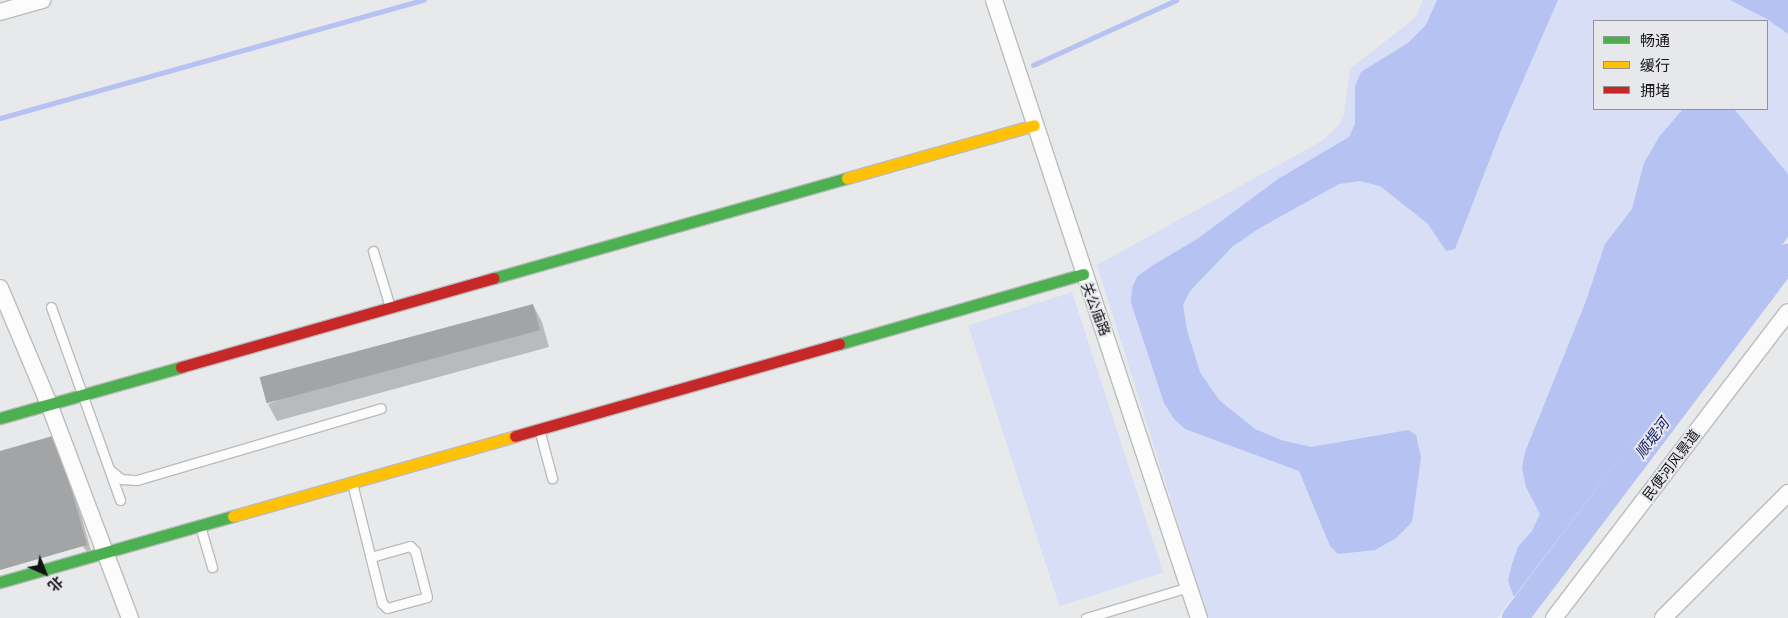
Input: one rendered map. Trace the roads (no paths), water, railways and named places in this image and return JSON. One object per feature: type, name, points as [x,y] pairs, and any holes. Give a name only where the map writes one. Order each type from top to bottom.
[{"type":"street","points":[[0,12],[42,0]]},
{"type":"street","name":"关公庙路","points":[[994,0],[1083,274],[1115,358],[1198,618]]},
{"type":"street","points":[[0,418],[1034,125]]},
{"type":"street","points":[[0,582],[1083,274]]},
{"type":"street","points":[[0,288],[49,404],[130,618]]},
{"type":"street","name":"民便河风景道","points":[[1554,618],[1786,320]]},
{"type":"street","points":[[1663,618],[1788,493]]},
{"type":"lane","points":[[373,251],[390,308]]},
{"type":"lane","points":[[51,307],[120,500]]},
{"type":"lane","points":[[110,470],[121,479],[137,480],[381,408]]},
{"type":"lane","points":[[539,429],[552,478]]},
{"type":"lane","points":[[352,482],[382,603],[388,608],[427,597],[415,551],[410,546],[371,557]]},
{"type":"lane","points":[[200,526],[212,567]]},
{"type":"lane","points":[[1086,618],[1189,587]]},
{"type":"water","points":[[1437,0],[1558,0],[1500,133],[1455,249],[1446,251],[1428,224],[1380,186],[1359,181],[1339,184],[1258,229],[1232,247],[1190,291],[1183,305],[1187,330],[1200,372],[1219,400],[1255,429],[1281,440],[1311,447],[1408,430],[1416,435],[1421,458],[1412,522],[1396,538],[1375,550],[1338,554],[1330,546],[1299,471],[1185,429],[1174,419],[1164,403],[1131,303],[1132,288],[1137,277],[1150,267],[1197,239],[1278,179],[1349,137],[1355,124],[1355,86],[1361,72],[1408,43],[1426,25]]},
{"type":"water","points":[[1730,0],[1788,0],[1788,34],[1767,19]]},
{"type":"water","points":[[1682,110],[1735,110],[1788,174],[1788,237],[1514,597],[1508,581],[1512,564],[1518,547],[1532,531],[1540,514],[1526,487],[1522,468],[1525,452],[1586,301],[1605,244],[1632,209],[1644,163],[1659,137]]},
{"type":"waterway","points":[[0,118],[424,0]]},
{"type":"waterway","points":[[1033,65],[1176,0]]},
{"type":"waterway","name":"顺堤河","points":[[1515,618],[1788,257]]}]
